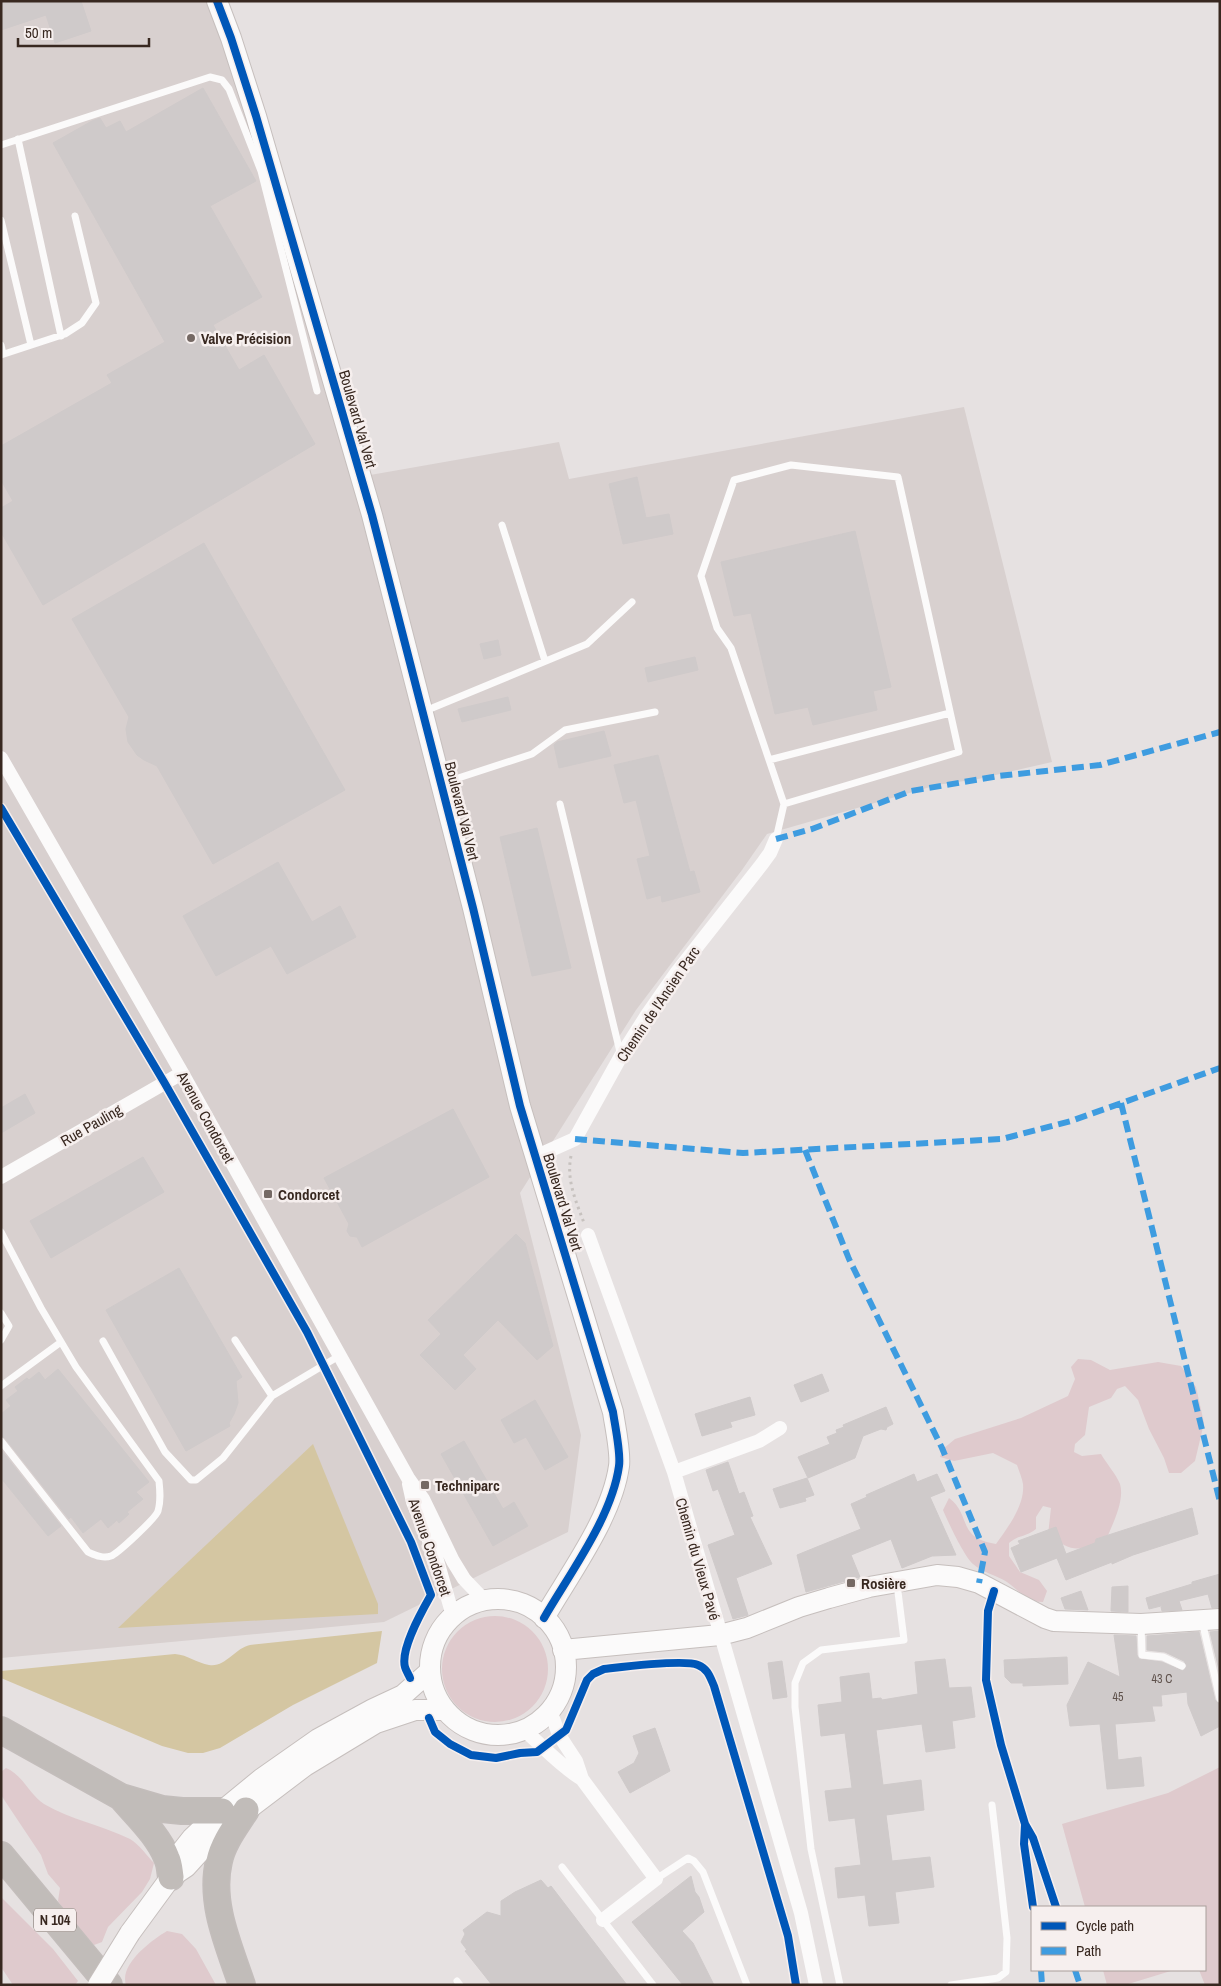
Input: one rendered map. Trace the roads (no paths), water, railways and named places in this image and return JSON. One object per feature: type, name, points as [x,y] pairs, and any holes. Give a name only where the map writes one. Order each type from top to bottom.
[{"type":"highway","points":[[1,1730],[121,1797],[162,1809],[222,1811]]},
{"type":"highway","points":[[121,1797],[164,1850],[171,1878]]},
{"type":"highway","points":[[242,1985],[221,1922],[217,1877],[219,1860],[224,1847],[246,1810]]},
{"type":"highway","name":"N 104","points":[[1,1855],[109,1985]]},
{"type":"street","name":"Boulevard Val Vert","points":[[217,1],[256,116],[372,515],[473,908],[520,1106],[613,1412],[620,1465],[611,1497],[586,1548],[544,1618]]},
{"type":"street","name":"Avenue Condorcet","points":[[1,758],[182,1073],[408,1478],[423,1498],[453,1562],[464,1579],[485,1600]]},
{"type":"street","name":"Chemin de l'Ancien Parc","points":[[535,1157],[575,1139],[621,1056],[676,972],[762,864],[770,853],[776,839]]},
{"type":"street","name":"Rue Pauling","points":[[1,1177],[182,1073]]},
{"type":"street","name":"Chemin du Vieux Pavé","points":[[588,1235],[674,1472],[801,1913],[816,1985]]},
{"type":"street","points":[[674,1472],[759,1441],[780,1428]]},
{"type":"street","name":"Avenue Condorcet","points":[[408,1478],[413,1502],[436,1557],[453,1616]]},
{"type":"street","points":[[563,1650],[720,1635],[747,1628],[799,1607],[869,1587],[937,1576],[958,1577],[979,1583],[1054,1621],[1141,1624],[1211,1620]]},
{"type":"street","points":[[485,1600],[506,1600],[526,1606],[544,1618],[556,1632],[563,1650],[566,1670],[562,1690],[550,1710],[538,1723],[524,1730],[499,1736],[479,1733],[460,1724],[445,1710],[434,1692],[430,1671],[432,1650],[440,1632],[453,1616],[468,1606],[485,1600]]},
{"type":"street","points":[[171,1878],[176,1857],[192,1838],[261,1779],[318,1739],[372,1708],[403,1695],[430,1671]]},
{"type":"street","points":[[98,1985],[130,1933],[171,1878],[186,1867],[218,1832],[306,1766],[376,1723],[415,1710],[445,1710]]},
{"type":"street","points":[[550,1710],[559,1735],[576,1761],[582,1780],[656,1879],[603,1920]]},
{"type":"street","points":[[524,1730],[545,1747],[564,1768],[582,1780]]},
{"type":"lane","points":[[1,145],[210,76],[222,80],[229,89],[261,171],[317,391]]},
{"type":"lane","points":[[18,140],[61,336]]},
{"type":"lane","points":[[1,345],[2,354],[61,336],[82,323],[96,303],[75,216]]},
{"type":"lane","points":[[1,220],[32,345]]},
{"type":"lane","points":[[776,839],[784,804],[731,648],[717,628],[702,576],[734,480],[791,465],[898,477],[959,752],[784,804]]},
{"type":"lane","points":[[502,525],[545,661]]},
{"type":"lane","points":[[422,712],[587,644],[632,602]]},
{"type":"lane","points":[[441,784],[532,754],[565,730],[655,712]]},
{"type":"lane","points":[[769,760],[950,713]]},
{"type":"lane","points":[[560,804],[621,1056]]},
{"type":"lane","points":[[1,1232],[41,1308],[76,1367],[159,1481],[161,1494],[158,1513],[111,1556],[101,1557],[88,1552],[1,1441]]},
{"type":"lane","points":[[1,1313],[9,1326],[1,1340]]},
{"type":"lane","points":[[235,1340],[272,1396]]},
{"type":"lane","points":[[103,1341],[165,1452],[191,1480],[196,1480],[224,1458],[272,1396],[339,1356]]},
{"type":"lane","points":[[1,1386],[61,1342]]},
{"type":"lane","points":[[840,1985],[811,1849],[795,1707],[795,1682],[803,1663],[821,1650],[904,1640],[897,1582]]},
{"type":"lane","points":[[1211,1620],[1220,1699]]},
{"type":"lane","points":[[1141,1624],[1142,1655],[1163,1658],[1182,1666]]},
{"type":"lane","points":[[951,1985],[998,1978],[1006,1972],[1007,1938],[992,1805]]},
{"type":"lane","points":[[656,1879],[688,1858],[694,1861],[703,1872],[747,1985]]},
{"type":"lane","points":[[562,1867],[654,1985]]},
{"type":"place","name":"Valve Précision","points":[[191,338]]},
{"type":"place","name":"Condorcet","points":[[268,1194]]},
{"type":"place","name":"Techniparc","points":[[425,1485]]},
{"type":"place","name":"Rosière","points":[[851,1583]]}]
